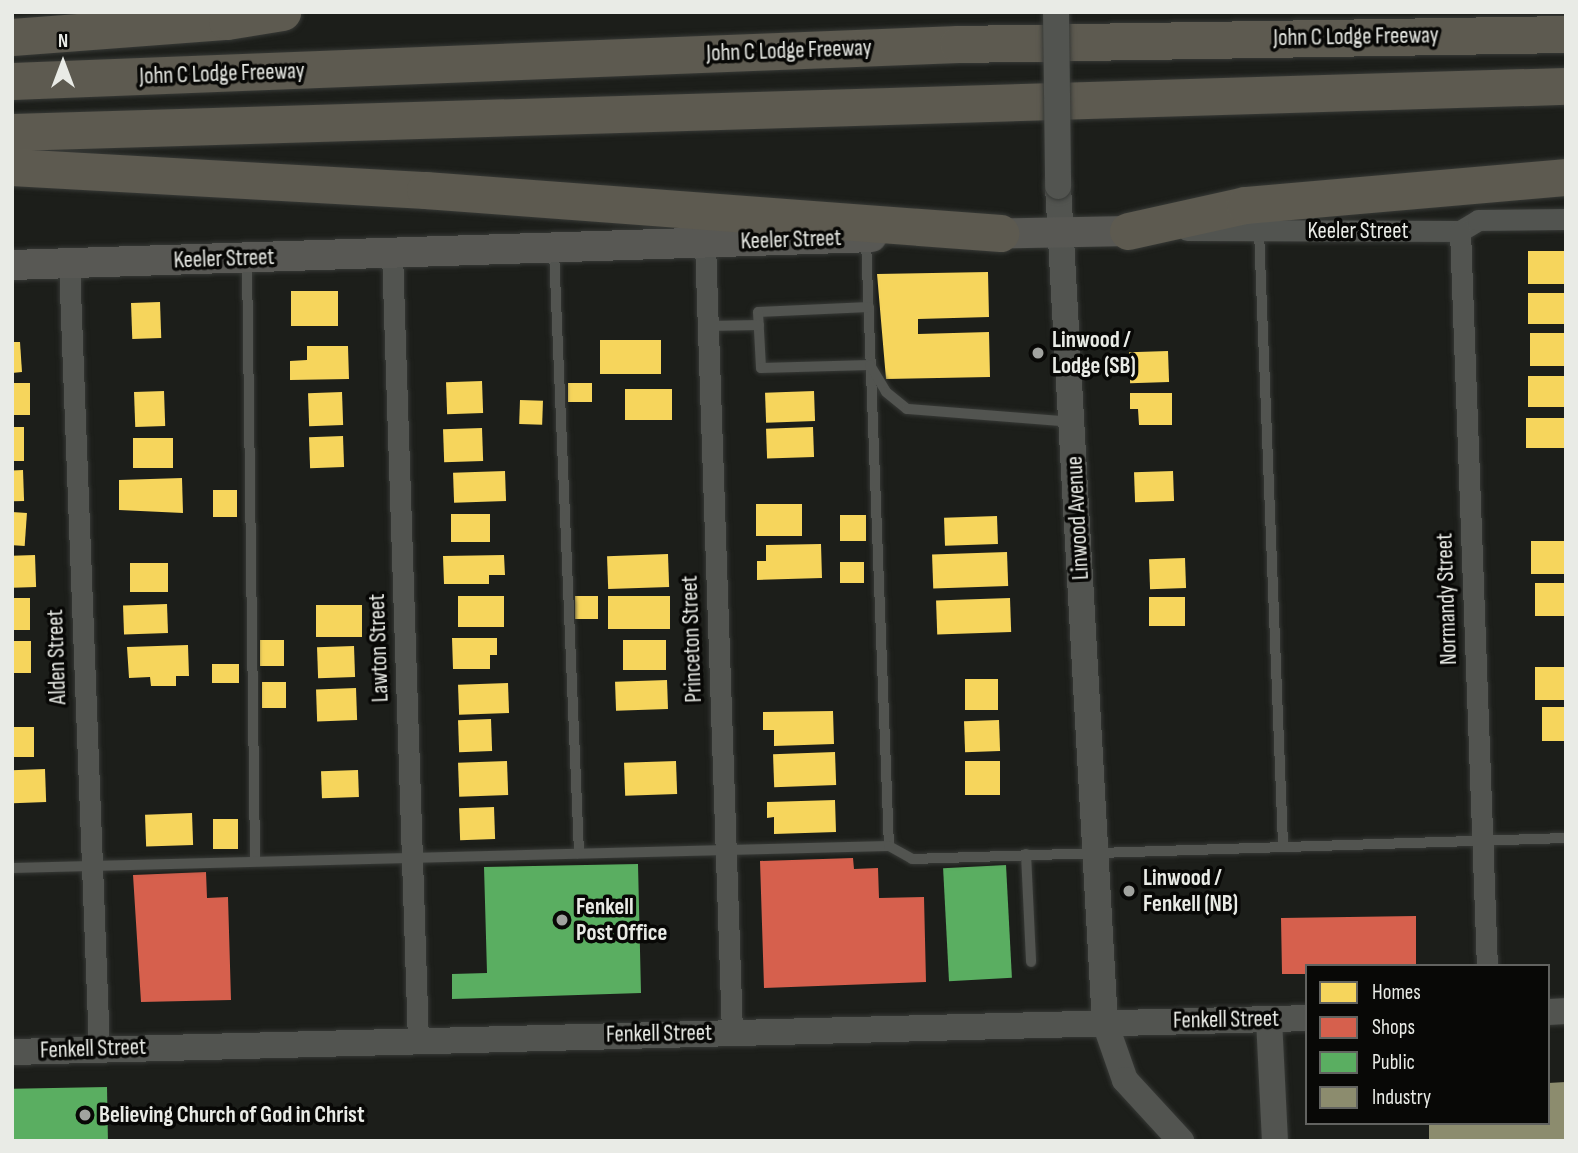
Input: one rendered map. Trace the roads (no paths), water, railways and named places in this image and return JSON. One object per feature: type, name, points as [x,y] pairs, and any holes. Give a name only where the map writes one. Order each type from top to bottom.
[{"type":"highway","points":[[12,37],[227,21],[282,12]]},
{"type":"highway","name":"John C Lodge Freeway","points":[[12,81],[958,44],[1566,34]]},
{"type":"highway","points":[[12,132],[1566,86]]},
{"type":"highway","points":[[12,167],[425,190],[1000,233]]},
{"type":"highway","points":[[1128,231],[1245,205],[1566,177]]},
{"type":"main road","name":"Keeler Street","points":[[12,265],[1128,231]]},
{"type":"street","name":"Linwood Avenue","points":[[1056,12],[1059,232],[1073,422],[1105,1023],[1125,1080],[1181,1141]]},
{"type":"street","name":"Keeler Street","points":[[1128,231],[1460,231],[1478,220],[1566,219]]},
{"type":"street","name":"Normandy Street","points":[[1460,231],[1487,964]]},
{"type":"street","name":"Princeton Street","points":[[705,243],[732,1032]]},
{"type":"street","name":"Lawton Street","points":[[393,253],[418,1040]]},
{"type":"street","name":"Alden Street","points":[[69,264],[99,1049]]},
{"type":"street","name":"Fenkell Street","points":[[12,1052],[1305,1018]]},
{"type":"street","points":[[1269,1019],[1275,1141]]},
{"type":"lane","points":[[1259,231],[1283,845]]},
{"type":"lane","points":[[866,238],[889,846]]},
{"type":"lane","points":[[554,248],[579,853]]},
{"type":"lane","points":[[247,258],[255,859]]},
{"type":"lane","points":[[869,307],[758,312],[761,368],[870,365]]},
{"type":"lane","points":[[708,326],[759,325]]},
{"type":"lane","points":[[870,365],[886,392],[907,409],[1073,422]]},
{"type":"lane","points":[[12,868],[255,859],[889,846],[912,859],[1566,838]]},
{"type":"lane","points":[[1026,854],[1031,962]]},
{"type":"place","name":"Linwood / Lodge (SB)","points":[[1038,353]]},
{"type":"place","name":"Linwood / Fenkell (NB)","points":[[1129,891]]},
{"type":"place","name":"Fenkell Post Office","points":[[562,920]]},
{"type":"place","name":"Believing Church of God in Christ","points":[[85,1115]]}]
